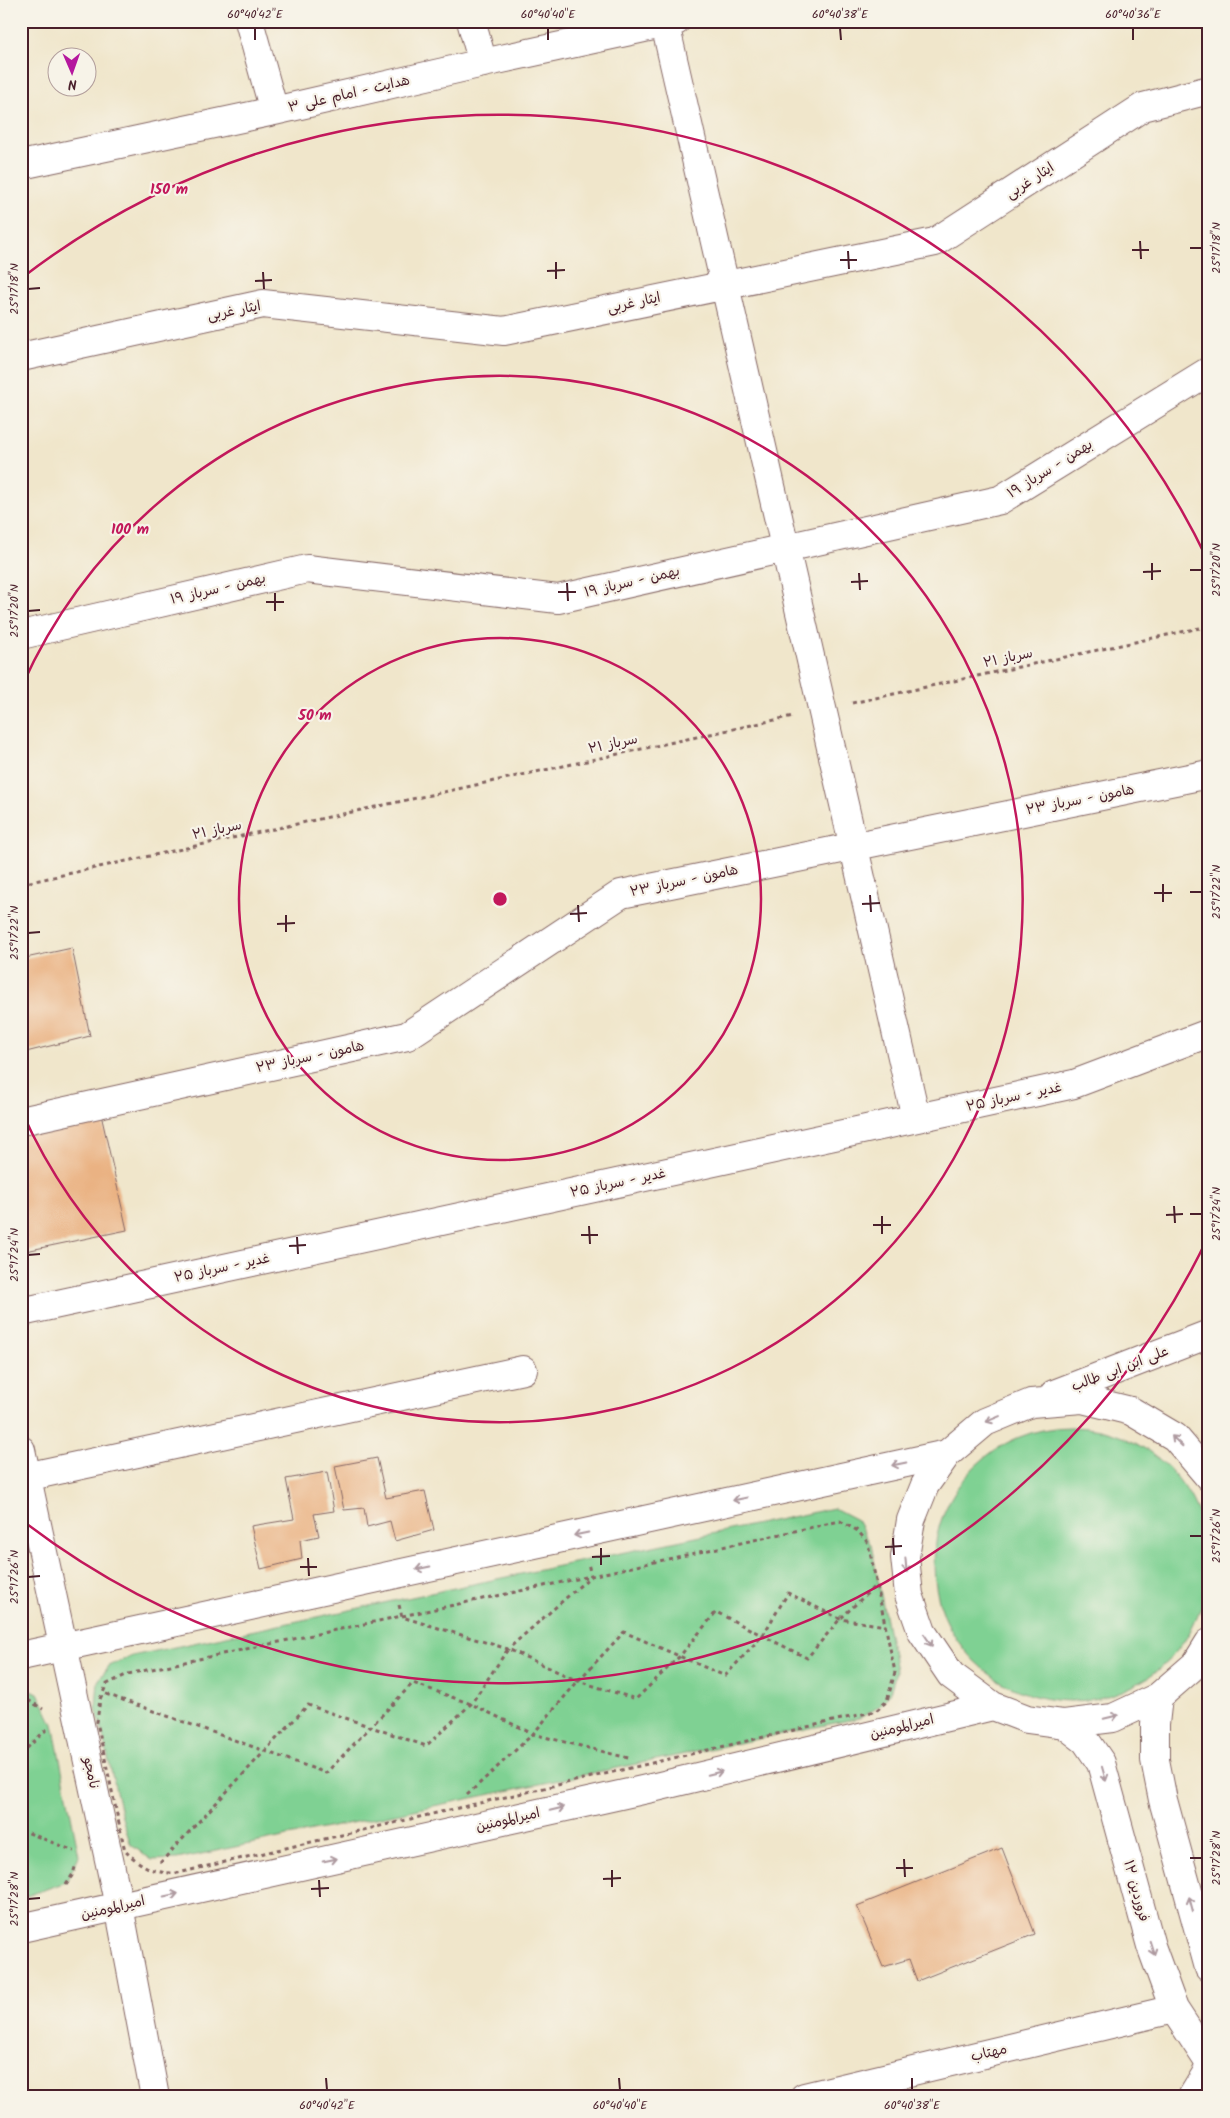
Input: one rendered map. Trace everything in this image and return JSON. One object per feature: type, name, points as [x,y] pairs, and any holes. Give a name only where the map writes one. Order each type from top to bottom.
[{"type":"street","points":[[249,21],[274,111]]},
{"type":"street","points":[[471,21],[483,63]]},
{"type":"street","points":[[670,22],[725,285],[916,1118]]},
{"type":"street","name":"هدایت - امام علی ۳","points":[[21,165],[274,111],[670,22]]},
{"type":"street","name":"ایثار غربی","points":[[21,357],[262,304],[504,330],[935,242],[1143,107],[1209,90]]},
{"type":"street","name":"بهمن - سرباز ۱۹","points":[[21,634],[306,569],[558,599],[1000,500],[1209,371]]},
{"type":"street","name":"هامون - سرباز ۲۳","points":[[21,1121],[407,1036],[621,894],[1209,774]]},
{"type":"street","name":"غدیر - سرباز ۲۵","points":[[21,1312],[1074,1084],[1209,1033]]},
{"type":"street","name":"علی ابن ابی طالب","points":[[946,1454],[985,1422],[1209,1334]]},
{"type":"street","points":[[24,1477],[523,1370]]},
{"type":"street","points":[[1031,1403],[1082,1399],[1131,1411],[1175,1437],[1209,1477]]},
{"type":"street","name":"نامجو","points":[[21,1450],[24,1477],[64,1647],[119,1906],[155,2097]]},
{"type":"street","points":[[21,1656],[946,1454]]},
{"type":"street","points":[[946,1454],[925,1485],[911,1520],[905,1557],[909,1596],[922,1632],[951,1674],[993,1706],[1027,1719],[1064,1724],[1113,1718],[1158,1697],[1196,1664],[1209,1643]]},
{"type":"street","points":[[1158,1697],[1155,1724],[1155,1760],[1163,1800],[1209,1968]]},
{"type":"street","name":"امیرالمومنین","points":[[21,1928],[119,1906],[454,1820],[653,1775],[993,1706]]},
{"type":"street","name":"۱۲ فروردین","points":[[1064,1724],[1086,1740],[1101,1763],[1151,1946],[1174,2009],[1209,2062]]},
{"type":"street","name":"مهتاب","points":[[804,2097],[1174,2009]]},
{"type":"street","points":[[1192,2097],[1209,2070]]},
{"type":"path","name":"سرباز ۲۱","points":[[21,884],[1209,626]]},
{"type":"path","points":[[840,1521],[858,1531],[868,1543],[876,1585],[895,1672],[887,1701],[876,1711],[653,1775],[454,1820],[178,1873],[160,1874],[138,1864],[125,1851],[97,1722],[100,1699],[107,1684],[128,1674],[402,1617],[840,1521]]},
{"type":"path","points":[[583,1533],[591,1576]]},
{"type":"path","points":[[402,1617],[508,1649],[578,1681],[636,1699],[680,1656],[716,1612],[807,1658],[840,1619],[905,1557]]},
{"type":"path","points":[[391,1575],[402,1617]]},
{"type":"path","points":[[153,1870],[308,1704],[426,1746],[471,1704],[508,1649],[591,1576]]},
{"type":"path","points":[[465,1797],[533,1734],[578,1681],[624,1632],[724,1676],[763,1635],[788,1593],[840,1619],[922,1632]]},
{"type":"path","points":[[103,1693],[326,1773],[413,1683],[471,1704],[533,1734],[653,1775]]},
{"type":"path","points":[[21,1754],[48,1728]]},
{"type":"path","points":[[454,1820],[458,1803]]},
{"type":"path","points":[[21,1830],[75,1851]]},
{"type":"green space","points":[[1084,1427],[1124,1437],[1147,1450],[1168,1467],[1185,1488],[1198,1511],[1206,1537],[1208,1564],[1206,1591],[1198,1617],[1185,1640],[1168,1661],[1147,1678],[1124,1691],[1098,1699],[1058,1701],[1018,1691],[1006,1685],[984,1670],[965,1651],[944,1617],[936,1591],[934,1551],[944,1511],[950,1499],[965,1477],[984,1458],[1018,1437],[1044,1429]]},
{"type":"green space","points":[[834,1508],[857,1520],[871,1545],[896,1670],[889,1695],[881,1705],[859,1718],[177,1859],[152,1860],[131,1845],[123,1821],[96,1707],[98,1681],[109,1666],[132,1656]]},
{"type":"green space","points":[[21,1685],[38,1693],[53,1724],[79,1856],[66,1882],[21,1898]]},
{"type":"building","points":[[72,948],[90,1036],[26,1052],[21,1031],[21,959]]},
{"type":"building","points":[[100,1110],[127,1230],[21,1252],[21,1128]]},
{"type":"building","points":[[377,1458],[386,1498],[425,1491],[434,1530],[395,1541],[390,1521],[367,1527],[364,1508],[344,1510],[335,1466]]},
{"type":"building","points":[[327,1472],[334,1511],[314,1514],[319,1536],[300,1540],[302,1559],[261,1569],[251,1526],[294,1519],[286,1479]]},
{"type":"building","points":[[1002,1848],[1035,1934],[917,1981],[909,1959],[883,1967],[857,1906]]}]
